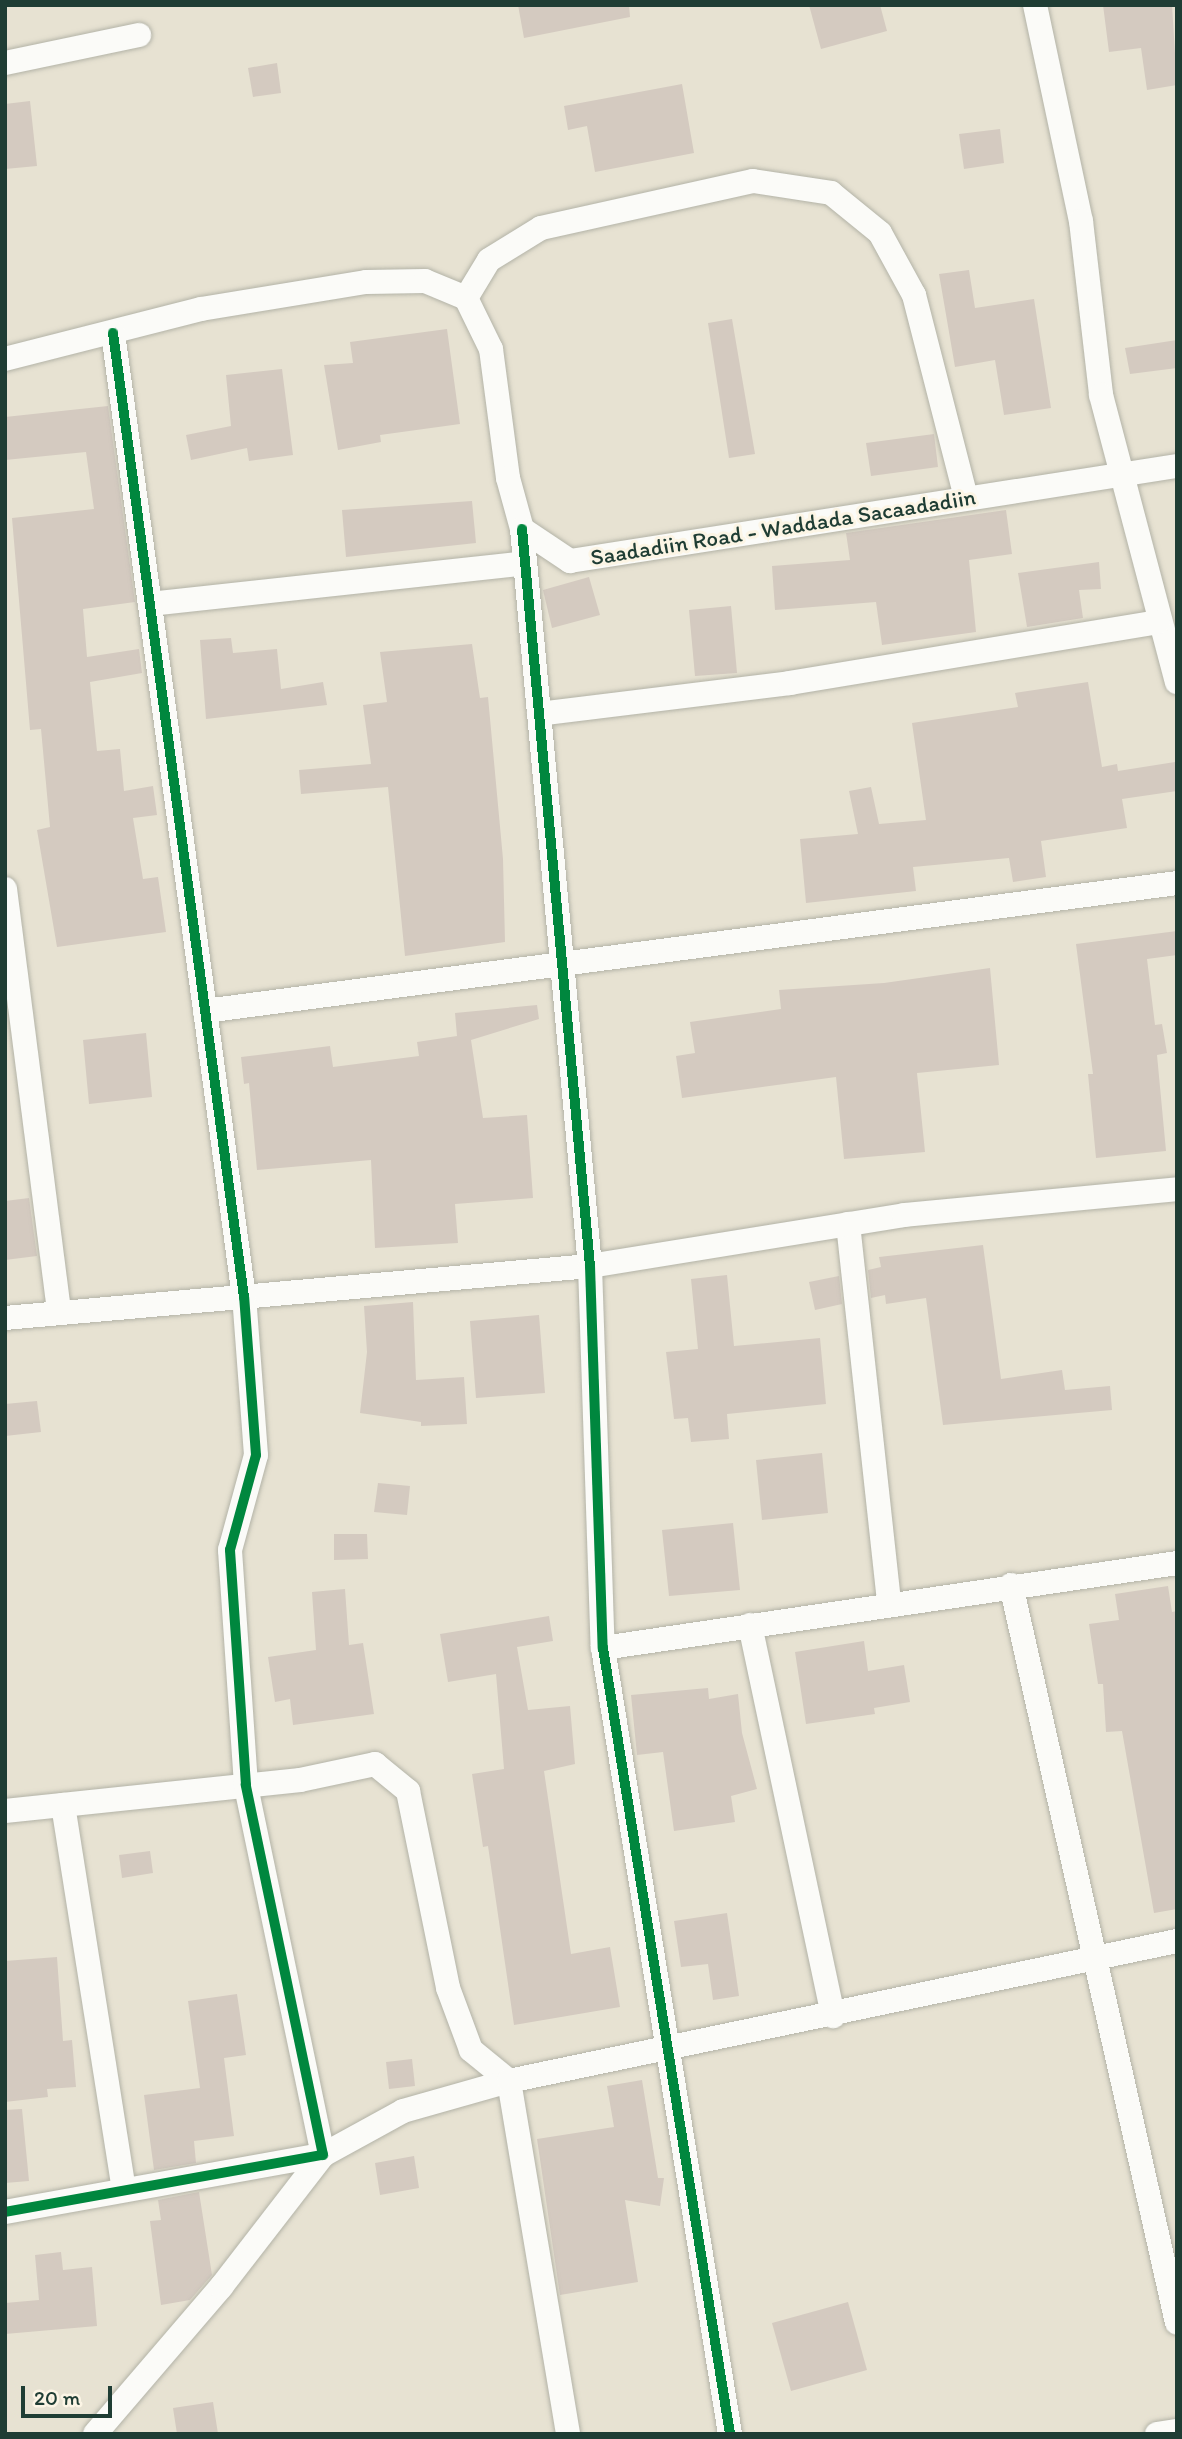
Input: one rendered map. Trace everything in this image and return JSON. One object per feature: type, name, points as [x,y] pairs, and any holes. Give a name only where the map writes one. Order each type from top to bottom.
[{"type":"street","points":[[1035,5],[1082,221],[1101,395],[1158,622],[1177,682]]},
{"type":"street","points":[[5,63],[139,35]]},
{"type":"street","points":[[466,298],[489,260],[541,228],[752,181],[831,193],[880,233],[914,295],[967,497]]},
{"type":"street","points":[[5,359],[201,309],[366,282],[425,281],[466,298],[491,349],[508,478],[522,529],[526,563],[590,1266],[603,1648],[730,2434]]},
{"type":"street","points":[[95,2434],[221,2287],[323,2155],[246,1786],[230,1550],[256,1455],[244,1297],[113,333]]},
{"type":"street","name":"Saadadiin Road - Waddada Sacaadadiin","points":[[522,529],[570,561],[1177,466]]},
{"type":"street","points":[[150,604],[526,563]]},
{"type":"street","points":[[539,714],[790,683],[1158,622]]},
{"type":"street","points":[[205,1011],[1177,883]]},
{"type":"street","points":[[5,889],[59,1314]]},
{"type":"street","points":[[5,1318],[590,1266],[848,1224],[1177,1189]]},
{"type":"street","points":[[848,1224],[888,1603]]},
{"type":"street","points":[[603,1648],[1011,1584],[1177,1563]]},
{"type":"street","points":[[1011,1584],[1177,2323]]},
{"type":"street","points":[[750,1625],[834,2016]]},
{"type":"street","points":[[5,1811],[246,1786],[375,1764],[408,1791],[448,1988],[471,2050],[509,2081],[568,2434]]},
{"type":"street","points":[[63,1805],[124,2188]]},
{"type":"street","points":[[5,2212],[124,2188],[323,2155],[403,2111],[509,2081],[834,2016],[1177,1941]]},
{"type":"street","points":[[1157,2434],[1177,2431]]},
{"type":"building","points":[[518,5],[629,5],[630,17],[524,38]]},
{"type":"building","points":[[809,5],[880,5],[887,31],[821,49]]},
{"type":"building","points":[[1103,5],[1172,5],[1177,85],[1147,90],[1141,48],[1109,52]]},
{"type":"building","points":[[277,63],[281,93],[253,97],[248,68]]},
{"type":"building","points":[[682,84],[694,153],[595,172],[587,126],[568,130],[564,106]]},
{"type":"building","points":[[30,101],[37,166],[5,169],[5,104]]},
{"type":"building","points":[[1000,129],[1004,163],[964,169],[959,134]]},
{"type":"building","points":[[969,270],[975,308],[1034,299],[1051,408],[1004,415],[995,360],[955,367],[939,274]]},
{"type":"building","points":[[732,319],[755,454],[729,458],[708,323]]},
{"type":"building","points":[[447,329],[460,424],[380,435],[381,442],[338,450],[324,365],[353,363],[350,342]]},
{"type":"building","points":[[1177,340],[1177,368],[1130,374],[1125,348]]},
{"type":"building","points":[[282,369],[293,455],[249,461],[247,448],[191,460],[186,435],[231,426],[226,375]]},
{"type":"building","points":[[108,406],[135,602],[83,609],[87,657],[139,649],[142,673],[90,682],[97,751],[120,749],[124,791],[153,786],[157,815],[133,818],[143,879],[158,877],[166,932],[57,947],[37,830],[50,827],[41,729],[30,730],[12,518],[94,509],[86,452],[5,460],[5,417]]},
{"type":"building","points":[[934,434],[938,467],[871,476],[866,443]]},
{"type":"building","points":[[472,501],[476,543],[346,557],[342,510]]},
{"type":"building","points":[[1006,510],[1012,554],[969,560],[976,632],[882,645],[876,602],[775,610],[772,566],[850,560],[846,533]]},
{"type":"building","points":[[1099,562],[1101,589],[1079,590],[1083,618],[1027,627],[1018,573]]},
{"type":"building","points":[[589,577],[600,615],[552,628],[543,590]]},
{"type":"building","points":[[731,606],[737,673],[695,676],[689,610]]},
{"type":"building","points":[[231,638],[233,653],[277,649],[281,689],[323,682],[327,705],[206,719],[200,640]]},
{"type":"building","points":[[472,644],[480,698],[488,697],[503,859],[505,942],[405,956],[388,787],[301,794],[299,770],[371,764],[363,705],[387,702],[380,652]]},
{"type":"building","points":[[1088,682],[1102,767],[1117,764],[1118,771],[1175,762],[1177,791],[1122,799],[1127,828],[1041,841],[1046,877],[1013,882],[1009,858],[913,867],[916,891],[806,903],[800,839],[858,834],[849,791],[871,787],[879,824],[926,820],[912,723],[1018,707],[1015,693]]},
{"type":"building","points":[[1177,931],[1177,955],[1147,959],[1155,1025],[1162,1024],[1167,1053],[1157,1055],[1166,1151],[1096,1158],[1088,1074],[1093,1074],[1076,944]]},
{"type":"building","points":[[990,968],[999,1065],[917,1073],[925,1152],[844,1159],[836,1077],[682,1098],[676,1056],[695,1053],[690,1022],[781,1009],[779,990],[884,983]]},
{"type":"building","points":[[537,1005],[539,1019],[471,1040],[483,1118],[527,1115],[533,1198],[455,1204],[458,1243],[375,1248],[371,1160],[257,1170],[249,1083],[244,1084],[241,1057],[330,1046],[333,1067],[419,1056],[417,1042],[457,1036],[455,1013]]},
{"type":"building","points":[[146,1033],[152,1097],[89,1104],[83,1040]]},
{"type":"building","points":[[29,1198],[37,1256],[5,1260],[5,1201]]},
{"type":"building","points":[[983,1245],[1001,1379],[1062,1370],[1065,1390],[1110,1386],[1112,1410],[943,1425],[926,1298],[886,1304],[885,1295],[871,1298],[868,1270],[881,1267],[879,1257]]},
{"type":"building","points":[[727,1275],[734,1346],[820,1338],[826,1404],[727,1414],[729,1439],[691,1442],[688,1418],[674,1419],[666,1352],[698,1349],[691,1279]]},
{"type":"building","points":[[839,1276],[842,1304],[815,1310],[809,1282]]},
{"type":"building","points":[[413,1302],[416,1380],[464,1377],[467,1424],[421,1426],[421,1422],[360,1413],[367,1352],[364,1306]]},
{"type":"building","points":[[539,1315],[545,1393],[476,1398],[470,1321]]},
{"type":"building","points":[[37,1401],[41,1432],[5,1436],[5,1404]]},
{"type":"building","points":[[822,1453],[828,1513],[762,1520],[756,1460]]},
{"type":"building","points":[[378,1483],[410,1486],[407,1515],[374,1512]]},
{"type":"building","points":[[733,1523],[740,1590],[669,1596],[662,1530]]},
{"type":"building","points":[[334,1534],[367,1534],[368,1559],[334,1560]]},
{"type":"building","points":[[1168,1586],[1172,1612],[1177,1611],[1177,1909],[1154,1913],[1122,1731],[1106,1732],[1103,1684],[1098,1684],[1089,1624],[1119,1620],[1115,1594]]},
{"type":"building","points":[[345,1589],[349,1645],[363,1643],[374,1714],[293,1725],[290,1699],[275,1702],[268,1657],[316,1650],[312,1592]]},
{"type":"building","points":[[549,1616],[553,1641],[517,1647],[528,1710],[570,1706],[575,1764],[544,1771],[571,1954],[610,1947],[620,2007],[514,2025],[488,1846],[483,1847],[472,1774],[504,1769],[496,1674],[448,1682],[440,1634]]},
{"type":"building","points":[[864,1641],[868,1671],[904,1665],[910,1702],[874,1708],[875,1714],[806,1724],[795,1652]]},
{"type":"building","points":[[708,1688],[709,1699],[738,1694],[742,1733],[757,1789],[731,1796],[735,1822],[674,1831],[663,1752],[637,1755],[631,1695]]},
{"type":"building","points":[[150,1851],[153,1873],[122,1878],[119,1855]]},
{"type":"building","points":[[727,1913],[739,1996],[713,2000],[708,1964],[681,1967],[674,1921]]},
{"type":"building","points":[[57,1957],[63,2041],[72,2040],[76,2087],[47,2089],[48,2097],[5,2102],[5,1961]]},
{"type":"building","points":[[237,1994],[246,2055],[224,2058],[234,2136],[194,2141],[196,2163],[154,2170],[144,2095],[200,2088],[188,2001]]},
{"type":"building","points":[[412,2059],[415,2086],[389,2089],[386,2062]]},
{"type":"building","points":[[642,2080],[658,2178],[664,2178],[660,2206],[625,2200],[638,2282],[560,2295],[537,2139],[614,2127],[607,2086]]},
{"type":"building","points":[[22,2109],[29,2181],[5,2183],[5,2110]]},
{"type":"building","points":[[414,2156],[419,2188],[380,2195],[375,2163]]},
{"type":"building","points":[[199,2192],[212,2275],[190,2300],[161,2305],[150,2221],[161,2220],[158,2200]]},
{"type":"building","points":[[61,2252],[63,2270],[92,2267],[97,2326],[5,2334],[5,2303],[39,2300],[35,2255]]},
{"type":"building","points":[[848,2302],[867,2370],[791,2391],[772,2323]]},
{"type":"building","points":[[213,2402],[218,2434],[177,2434],[173,2408]]},
{"type":"cycle path","points":[[5,2212],[323,2155],[246,1785],[230,1550],[256,1455],[244,1297],[113,333]]},
{"type":"cycle path","points":[[522,529],[590,1266],[603,1648],[730,2434]]}]
